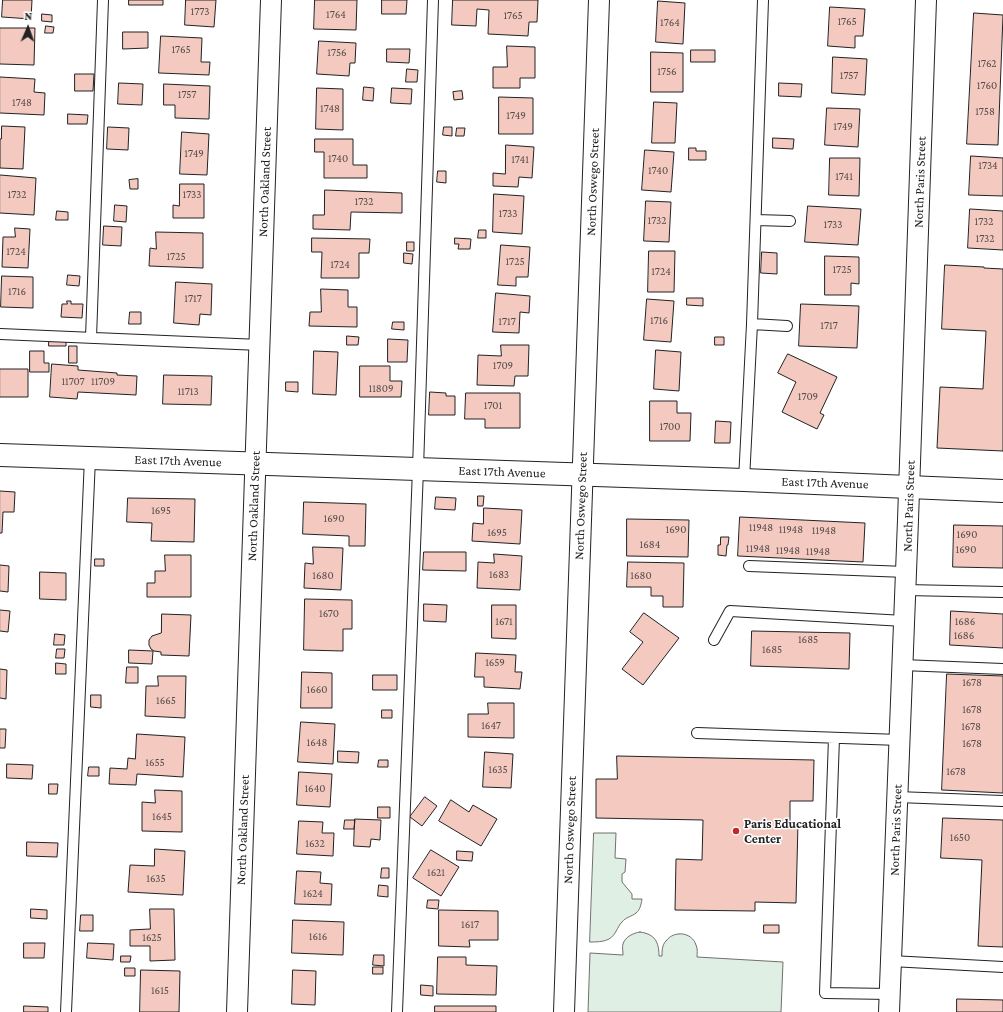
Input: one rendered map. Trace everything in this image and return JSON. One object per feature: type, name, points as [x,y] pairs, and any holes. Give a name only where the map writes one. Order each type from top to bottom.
[{"type":"street","name":"North Oakland Street","points":[[237,1012],[271,0]]},
{"type":"street","name":"North Oswego Street","points":[[564,1012],[599,0]]},
{"type":"street","name":"North Paris Street","points":[[889,1003],[910,487],[926,0]]},
{"type":"street","name":"East 17th Avenue","points":[[0,455],[582,474],[1003,491]]},
{"type":"lane","points":[[91,338],[103,0]]},
{"type":"lane","points":[[397,1012],[434,0]]},
{"type":"lane","points":[[744,480],[752,324],[763,0]]},
{"type":"lane","points":[[756,220],[790,221]]},
{"type":"lane","points":[[752,324],[787,326]]},
{"type":"lane","points":[[0,334],[260,345]]},
{"type":"lane","points":[[66,1012],[90,458]]},
{"type":"lane","points":[[749,566],[1003,592]]},
{"type":"lane","points":[[714,640],[730,611],[904,621]]},
{"type":"lane","points":[[902,665],[1003,669]]},
{"type":"lane","points":[[697,733],[900,740]]},
{"type":"lane","points":[[834,738],[825,993],[889,1003]]},
{"type":"lane","points":[[897,797],[1003,801]]},
{"type":"lane","points":[[891,961],[1003,967]]},
{"type":"green space","points":[[594,833],[616,833],[615,858],[626,859],[625,872],[622,874],[622,882],[632,894],[632,899],[642,899],[638,910],[620,924],[611,937],[607,940],[590,942]]},
{"type":"green space","points":[[640,932],[653,937],[657,943],[659,956],[662,956],[664,944],[669,937],[682,934],[691,937],[694,941],[697,948],[697,957],[783,962],[781,1012],[588,1012],[590,953],[623,955],[623,945],[627,937]]},
{"type":"building","points":[[3,0],[32,0],[31,19],[2,17]]},
{"type":"building","points":[[129,0],[163,0],[163,5],[129,5]]},
{"type":"building","points":[[186,0],[216,0],[214,27],[185,25]]},
{"type":"building","points":[[315,0],[357,0],[356,30],[314,29]]},
{"type":"building","points":[[382,0],[407,0],[406,14],[382,14]]},
{"type":"building","points":[[453,0],[538,0],[537,22],[529,22],[528,36],[488,34],[489,10],[477,9],[476,26],[452,25]]},
{"type":"building","points":[[658,1],[685,3],[683,44],[656,42]]},
{"type":"building","points":[[830,7],[865,9],[863,36],[855,36],[855,48],[828,46]]},
{"type":"building","points":[[974,13],[1003,15],[998,145],[967,144]]},
{"type":"building","points":[[42,14],[52,15],[52,22],[42,21]]},
{"type":"building","points":[[46,26],[54,27],[53,33],[45,33]]},
{"type":"building","points":[[0,28],[35,28],[34,65],[0,64]]},
{"type":"building","points":[[123,32],[148,32],[148,48],[123,49]]},
{"type":"building","points":[[161,36],[202,38],[201,62],[210,62],[209,75],[159,73]]},
{"type":"building","points":[[319,41],[356,43],[355,63],[350,63],[349,76],[317,74]]},
{"type":"building","points":[[507,46],[535,47],[535,78],[520,78],[520,88],[493,88],[493,67],[507,67]]},
{"type":"building","points":[[387,49],[410,49],[409,63],[387,62]]},
{"type":"building","points":[[691,50],[715,50],[715,62],[691,62]]},
{"type":"building","points":[[651,52],[683,53],[683,92],[651,92]]},
{"type":"building","points":[[833,57],[867,59],[865,95],[832,93]]},
{"type":"building","points":[[407,69],[418,70],[417,82],[406,82]]},
{"type":"building","points":[[75,74],[94,74],[93,91],[75,91]]},
{"type":"building","points":[[0,77],[35,79],[34,92],[45,93],[44,115],[0,113]]},
{"type":"building","points":[[119,83],[143,84],[142,105],[118,104]]},
{"type":"building","points":[[779,83],[802,84],[801,97],[779,96]]},
{"type":"building","points":[[164,84],[210,86],[209,119],[175,118],[175,105],[164,105]]},
{"type":"building","points":[[364,87],[374,88],[373,101],[363,100]]},
{"type":"building","points":[[317,88],[343,89],[343,130],[316,129]]},
{"type":"building","points":[[392,88],[412,89],[411,104],[391,103]]},
{"type":"building","points":[[462,91],[463,99],[454,100],[453,92]]},
{"type":"building","points":[[499,97],[533,98],[533,134],[499,134]]},
{"type":"building","points":[[654,102],[677,103],[675,143],[652,143]]},
{"type":"building","points":[[827,108],[860,109],[858,147],[825,145]]},
{"type":"building","points":[[68,114],[88,115],[87,124],[68,124]]},
{"type":"building","points":[[2,126],[25,127],[23,169],[0,168],[0,139]]},
{"type":"building","points":[[108,127],[129,128],[128,150],[107,149]]},
{"type":"building","points":[[444,127],[452,127],[452,136],[443,135]]},
{"type":"building","points":[[457,128],[465,128],[464,136],[456,136]]},
{"type":"building","points":[[182,132],[209,134],[207,175],[180,174]]},
{"type":"building","points":[[773,138],[794,139],[793,149],[773,148]]},
{"type":"building","points":[[315,139],[353,139],[353,165],[367,165],[367,178],[324,178],[324,152],[315,152]]},
{"type":"building","points":[[506,145],[534,147],[532,178],[519,177],[518,187],[493,186],[493,173],[505,174]]},
{"type":"building","points":[[689,148],[696,148],[696,151],[706,151],[706,160],[689,160]]},
{"type":"building","points":[[645,150],[674,152],[671,192],[642,190]]},
{"type":"building","points":[[971,156],[1003,158],[1003,196],[969,195]]},
{"type":"building","points":[[830,158],[860,158],[859,196],[829,195]]},
{"type":"building","points":[[438,171],[446,171],[446,183],[437,182]]},
{"type":"building","points":[[0,175],[36,178],[34,215],[0,213]]},
{"type":"building","points":[[138,179],[138,189],[130,189],[129,180]]},
{"type":"building","points":[[180,184],[204,184],[204,218],[173,218],[173,205],[179,206]]},
{"type":"building","points":[[325,190],[402,193],[402,213],[351,212],[350,230],[313,229],[313,215],[324,215]]},
{"type":"building","points":[[494,194],[524,196],[522,234],[493,232]]},
{"type":"building","points":[[646,201],[671,202],[669,242],[644,241]]},
{"type":"building","points":[[115,205],[127,206],[126,222],[114,221]]},
{"type":"building","points":[[808,206],[861,209],[858,245],[805,242]]},
{"type":"building","points":[[970,209],[1003,211],[1003,250],[968,248]]},
{"type":"building","points":[[57,211],[68,212],[68,220],[56,220]]},
{"type":"building","points":[[104,226],[122,227],[121,246],[103,245]]},
{"type":"building","points":[[15,228],[30,229],[28,268],[2,267],[3,237],[15,237]]},
{"type":"building","points":[[479,230],[486,230],[486,238],[478,238]]},
{"type":"building","points":[[156,232],[203,233],[203,268],[149,266],[150,248],[156,249]]},
{"type":"building","points":[[312,238],[370,239],[369,253],[359,253],[359,278],[321,278],[322,252],[312,252]]},
{"type":"building","points":[[455,238],[471,239],[470,249],[458,249],[459,244],[455,244]]},
{"type":"building","points":[[407,242],[414,242],[414,251],[407,251]]},
{"type":"building","points":[[501,245],[530,247],[528,277],[516,277],[516,286],[498,285]]},
{"type":"building","points":[[649,251],[675,251],[674,292],[648,292]]},
{"type":"building","points":[[762,252],[777,253],[777,274],[761,273]]},
{"type":"building","points":[[404,253],[413,254],[412,264],[404,263]]},
{"type":"building","points":[[825,256],[859,257],[859,284],[851,283],[851,295],[825,295]]},
{"type":"building","points":[[945,265],[1003,269],[1003,451],[937,448],[940,387],[983,389],[986,331],[942,329]]},
{"type":"building","points":[[68,275],[80,276],[79,286],[67,285]]},
{"type":"building","points":[[2,276],[33,277],[33,308],[1,307]]},
{"type":"building","points":[[176,282],[212,284],[211,315],[200,314],[199,325],[174,323]]},
{"type":"building","points":[[321,289],[348,290],[348,307],[357,307],[357,327],[309,326],[310,312],[321,312]]},
{"type":"building","points":[[496,293],[530,296],[529,313],[520,312],[519,333],[493,332]]},
{"type":"building","points":[[687,298],[703,298],[703,306],[687,305]]},
{"type":"building","points":[[647,299],[674,301],[671,342],[644,340]]},
{"type":"building","points":[[67,301],[71,301],[71,304],[83,304],[82,318],[61,317],[62,304],[67,304]]},
{"type":"building","points":[[801,304],[859,306],[857,348],[799,346]]},
{"type":"building","points":[[130,312],[141,312],[141,324],[129,324]]},
{"type":"building","points":[[393,322],[404,322],[404,330],[392,329]]},
{"type":"building","points":[[347,336],[359,337],[358,345],[347,345]]},
{"type":"building","points":[[715,337],[724,337],[724,345],[715,345]]},
{"type":"building","points":[[49,338],[66,338],[66,346],[49,346]]},
{"type":"building","points":[[388,339],[408,340],[407,362],[388,362]]},
{"type":"building","points":[[501,345],[529,345],[528,376],[515,376],[514,386],[477,385],[478,355],[501,356]]},
{"type":"building","points":[[69,346],[77,346],[77,363],[69,363]]},
{"type":"building","points":[[656,350],[681,352],[679,391],[654,389]]},
{"type":"building","points":[[30,351],[44,351],[44,363],[49,363],[49,372],[30,372]]},
{"type":"building","points":[[314,351],[338,352],[336,395],[313,394]]},
{"type":"building","points":[[788,354],[837,377],[820,413],[824,415],[817,429],[782,412],[796,382],[778,373]]},
{"type":"building","points":[[52,364],[78,366],[78,370],[137,376],[136,395],[78,392],[77,399],[50,397]]},
{"type":"building","points":[[360,366],[390,366],[390,381],[402,381],[401,397],[360,397]]},
{"type":"building","points":[[0,369],[28,369],[28,397],[0,397]]},
{"type":"building","points":[[164,375],[212,376],[211,405],[163,404]]},
{"type":"building","points":[[286,382],[298,382],[298,392],[286,391]]},
{"type":"building","points":[[430,392],[446,393],[446,396],[455,396],[455,415],[429,415]]},
{"type":"building","points":[[466,393],[520,393],[520,428],[485,428],[485,419],[465,419]]},
{"type":"building","points":[[650,401],[677,401],[677,413],[691,413],[690,441],[650,441]]},
{"type":"building","points":[[716,421],[731,422],[730,443],[715,443]]},
{"type":"building","points":[[0,491],[15,492],[14,512],[3,512],[2,533],[0,533]]},
{"type":"building","points":[[478,496],[484,496],[483,506],[478,506]]},
{"type":"building","points":[[436,497],[456,498],[455,510],[435,509]]},
{"type":"building","points":[[128,498],[195,499],[194,542],[151,541],[152,523],[127,522]]},
{"type":"building","points":[[304,502],[366,504],[365,546],[349,546],[349,536],[303,534]]},
{"type":"building","points":[[484,508],[522,510],[520,544],[472,541],[473,523],[483,524]]},
{"type":"building","points":[[740,517],[865,523],[863,562],[738,556]]},
{"type":"building","points":[[627,519],[689,520],[688,557],[627,556]]},
{"type":"building","points":[[954,525],[1003,526],[1003,568],[953,567]]},
{"type":"building","points":[[721,537],[729,537],[726,556],[718,555],[718,545],[720,545]]},
{"type":"building","points":[[313,547],[343,548],[341,590],[304,588],[305,563],[313,564]]},
{"type":"building","points":[[424,552],[466,552],[466,571],[423,570]]},
{"type":"building","points":[[494,554],[522,556],[520,590],[477,588],[478,562],[494,563]]},
{"type":"building","points":[[165,555],[191,555],[191,597],[147,597],[147,583],[155,583],[155,571],[165,571]]},
{"type":"building","points":[[95,559],[104,559],[104,566],[95,566]]},
{"type":"building","points":[[628,562],[684,563],[683,607],[663,607],[663,596],[651,596],[651,587],[627,587]]},
{"type":"building","points":[[0,565],[9,566],[8,592],[0,591]]},
{"type":"building","points":[[40,572],[66,573],[66,600],[40,599]]},
{"type":"building","points":[[305,599],[352,600],[352,629],[343,629],[343,651],[304,650]]},
{"type":"building","points":[[424,604],[447,605],[446,622],[424,621]]},
{"type":"building","points":[[492,605],[516,605],[516,639],[492,638]]},
{"type":"building","points":[[0,610],[10,611],[8,632],[0,631]]},
{"type":"building","points":[[951,611],[1003,614],[1003,648],[950,645]]},
{"type":"building","points":[[644,613],[679,638],[643,685],[622,669],[643,642],[630,632]]},
{"type":"building","points":[[162,614],[191,615],[189,656],[161,655],[161,652],[151,649],[149,640],[152,636],[161,633]]},
{"type":"building","points":[[752,631],[850,633],[849,669],[751,666]]},
{"type":"building","points":[[55,634],[65,635],[64,645],[54,645]]},
{"type":"building","points":[[57,649],[65,649],[64,658],[56,658]]},
{"type":"building","points":[[129,650],[153,651],[152,664],[129,663]]},
{"type":"building","points":[[476,653],[516,655],[515,672],[522,672],[520,689],[484,687],[484,677],[475,677]]},
{"type":"building","points":[[56,663],[66,664],[66,674],[56,674]]},
{"type":"building","points":[[127,667],[138,667],[138,683],[126,683]]},
{"type":"building","points":[[0,669],[7,670],[6,699],[0,698]]},
{"type":"building","points":[[302,672],[332,673],[332,708],[301,708]]},
{"type":"building","points":[[947,674],[1003,676],[1003,793],[942,790]]},
{"type":"building","points":[[373,675],[397,675],[397,690],[373,690]]},
{"type":"building","points":[[158,676],[186,676],[185,718],[145,716],[146,686],[158,686]]},
{"type":"building","points":[[91,695],[101,695],[101,708],[91,707]]},
{"type":"building","points":[[488,703],[514,703],[514,738],[468,737],[468,714],[488,714]]},
{"type":"building","points":[[382,710],[392,710],[392,718],[382,718]]},
{"type":"building","points":[[301,722],[335,724],[333,764],[298,762]]},
{"type":"building","points":[[0,729],[6,729],[5,748],[0,748]]},
{"type":"building","points":[[137,734],[185,737],[183,777],[137,774],[136,785],[109,784],[110,768],[127,769],[128,758],[135,759]]},
{"type":"building","points":[[338,751],[359,752],[358,763],[338,762]]},
{"type":"building","points":[[485,752],[513,754],[511,788],[483,787]]},
{"type":"building","points":[[617,756],[814,760],[813,801],[790,801],[790,823],[798,823],[796,903],[755,902],[755,911],[675,910],[676,859],[702,860],[703,820],[596,818],[596,779],[617,779]]},
{"type":"building","points":[[379,760],[388,760],[388,767],[378,767]]},
{"type":"building","points":[[7,764],[33,765],[32,779],[7,778]]},
{"type":"building","points":[[89,767],[99,767],[99,776],[88,776]]},
{"type":"building","points":[[299,772],[332,774],[330,807],[297,805]]},
{"type":"building","points":[[49,784],[58,784],[57,794],[49,794]]},
{"type":"building","points":[[155,790],[182,791],[182,832],[142,831],[142,802],[155,803]]},
{"type":"building","points":[[425,797],[437,806],[422,826],[410,817]]},
{"type":"building","points":[[451,800],[469,812],[473,805],[497,819],[481,846],[439,821]]},
{"type":"building","points":[[378,807],[390,807],[390,818],[378,818]]},
{"type":"building","points":[[943,818],[1003,820],[1003,947],[978,946],[982,860],[941,858]]},
{"type":"building","points":[[355,819],[381,820],[380,840],[371,839],[370,847],[354,846]]},
{"type":"building","points":[[345,820],[355,820],[354,829],[344,829]]},
{"type":"building","points":[[299,821],[323,822],[322,833],[334,833],[333,856],[297,854]]},
{"type":"building","points":[[27,842],[58,843],[57,857],[27,856]]},
{"type":"building","points":[[155,849],[185,851],[183,895],[128,892],[130,865],[154,866]]},
{"type":"building","points":[[431,850],[459,867],[441,896],[413,878]]},
{"type":"building","points":[[457,851],[473,852],[472,861],[457,860]]},
{"type":"building","points":[[382,868],[389,868],[389,878],[381,878]]},
{"type":"building","points":[[297,871],[321,872],[320,883],[332,884],[331,905],[295,904]]},
{"type":"building","points":[[379,885],[388,886],[388,897],[378,896]]},
{"type":"building","points":[[428,900],[439,900],[438,909],[427,908]]},
{"type":"building","points":[[31,909],[47,910],[47,919],[31,918]]},
{"type":"building","points":[[150,909],[174,909],[175,960],[150,961],[150,946],[130,946],[130,930],[150,929]]},
{"type":"building","points":[[439,910],[498,911],[498,940],[469,940],[470,947],[439,946]]},
{"type":"building","points":[[81,915],[93,915],[93,931],[80,931]]},
{"type":"building","points":[[293,920],[344,922],[343,955],[292,953]]},
{"type":"building","points":[[764,925],[779,925],[779,933],[764,933]]},
{"type":"building","points":[[24,943],[45,943],[44,958],[24,958]]},
{"type":"building","points":[[88,943],[114,944],[113,960],[87,958]]},
{"type":"building","points":[[374,955],[384,955],[384,966],[373,965]]},
{"type":"building","points":[[121,956],[131,956],[130,962],[121,962]]},
{"type":"building","points":[[438,957],[466,957],[466,965],[497,966],[496,995],[437,994]]},
{"type":"building","points":[[373,967],[383,967],[383,974],[373,974]]},
{"type":"building","points":[[125,968],[135,968],[135,976],[125,976]]},
{"type":"building","points":[[141,970],[180,971],[179,1012],[140,1012]]},
{"type":"building","points":[[293,970],[316,971],[315,1005],[292,1004]]},
{"type":"building","points":[[421,985],[433,986],[433,996],[421,995]]},
{"type":"building","points":[[957,999],[1003,1000],[1003,1012],[957,1012]]},
{"type":"building","points":[[24,1006],[48,1007],[48,1012],[24,1012]]},
{"type":"building","points":[[435,1006],[496,1006],[496,1012],[435,1012]]},
{"type":"place","name":"Paris Educational Center","points":[[736,831]]}]
